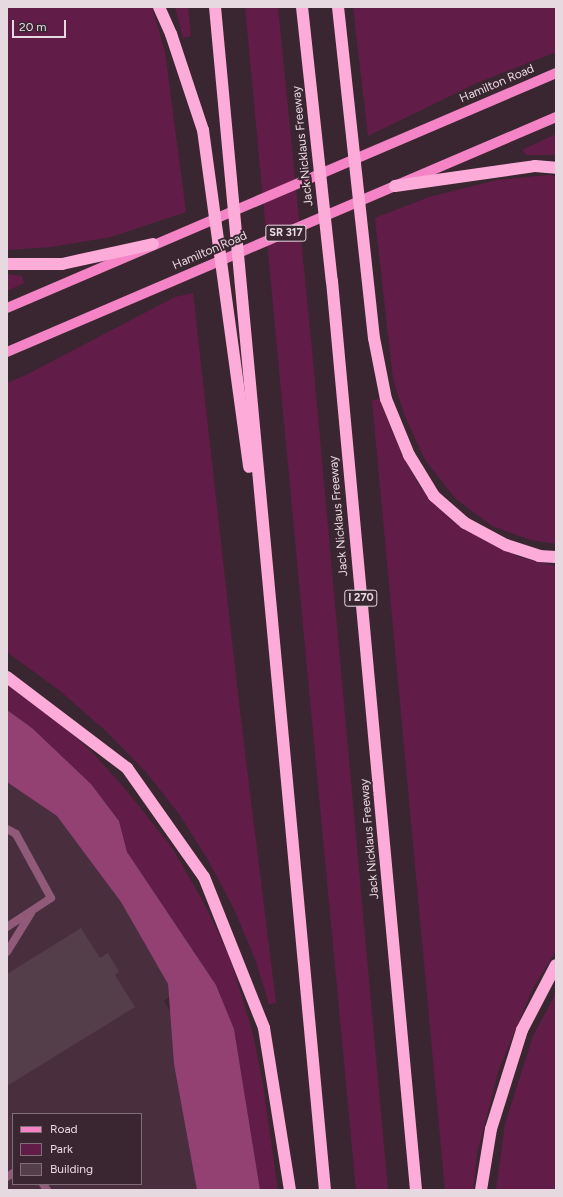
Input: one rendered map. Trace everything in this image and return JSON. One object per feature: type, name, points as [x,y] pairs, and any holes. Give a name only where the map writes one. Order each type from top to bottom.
[{"type":"highway","points":[[159,7],[171,34],[203,130],[280,690]]},
{"type":"highway","points":[[215,7],[261,512],[280,690],[325,1190]]},
{"type":"highway","name":"Jack Nicklaus Freeway","points":[[302,7],[332,281],[416,1190]]},
{"type":"highway","points":[[338,7],[374,338],[386,399],[409,455],[434,496],[465,523],[506,545],[539,556],[556,557]]},
{"type":"highway","points":[[395,186],[535,166],[556,168]]},
{"type":"highway","points":[[7,264],[62,264],[153,244]]},
{"type":"highway","points":[[7,677],[127,768],[204,877],[264,1028],[290,1190]]},
{"type":"highway","points":[[481,1190],[490,1128],[522,1030],[556,965]]},
{"type":"main road","name":"Hamilton Road","points":[[7,308],[153,244],[556,74]]},
{"type":"main road","name":"Hamilton Road","points":[[7,352],[556,117]]},
{"type":"street","points":[[7,829],[16,834],[51,898],[7,927]]},
{"type":"street","points":[[7,952],[33,911]]},
{"type":"shaded area","points":[[7,710],[32,728],[91,784],[119,821],[127,852],[216,985],[234,1029],[260,1190],[197,1190],[174,1064],[168,984],[121,902],[57,816],[7,782]]},
{"type":"shaded area","points":[[7,771],[60,808],[82,849],[121,902],[168,984],[169,997],[164,1001],[173,1017],[205,1190],[7,1190]]},
{"type":"green space","points":[[7,7],[152,7],[165,52],[186,212],[111,237],[51,247],[7,250]]},
{"type":"green space","points":[[175,7],[188,7],[191,36],[183,38]]},
{"type":"green space","points":[[245,7],[278,7],[312,350],[388,1190],[356,1190]]},
{"type":"green space","points":[[353,7],[556,7],[556,52],[477,83],[368,136]]},
{"type":"green space","points":[[556,134],[556,155],[526,155],[522,150]]},
{"type":"green space","points":[[547,175],[556,176],[556,544],[531,540],[492,526],[456,499],[425,460],[404,414],[393,379],[375,218],[429,197],[497,180]]},
{"type":"green space","points":[[7,274],[22,276],[24,283],[7,291]]},
{"type":"green space","points":[[193,293],[239,703],[276,1003],[269,1004],[255,959],[234,909],[207,858],[179,814],[147,773],[107,732],[59,690],[7,652],[7,383],[26,375],[175,297]]},
{"type":"green space","points":[[379,399],[401,453],[420,487],[452,521],[519,557],[556,566],[556,951],[533,988],[499,1069],[477,1154],[473,1190],[445,1190],[372,400]]},
{"type":"green space","points":[[7,684],[55,718],[93,753],[126,790],[173,849],[206,907],[230,958],[252,1030],[263,1085],[278,1190],[260,1190],[234,1029],[216,985],[127,852],[119,821],[91,784],[32,728],[7,710]]},
{"type":"green space","points":[[556,993],[556,1190],[496,1190],[505,1124],[533,1036]]},
{"type":"building","points":[[81,928],[100,958],[108,953],[119,972],[115,975],[135,1007],[7,1086],[7,974]]}]
